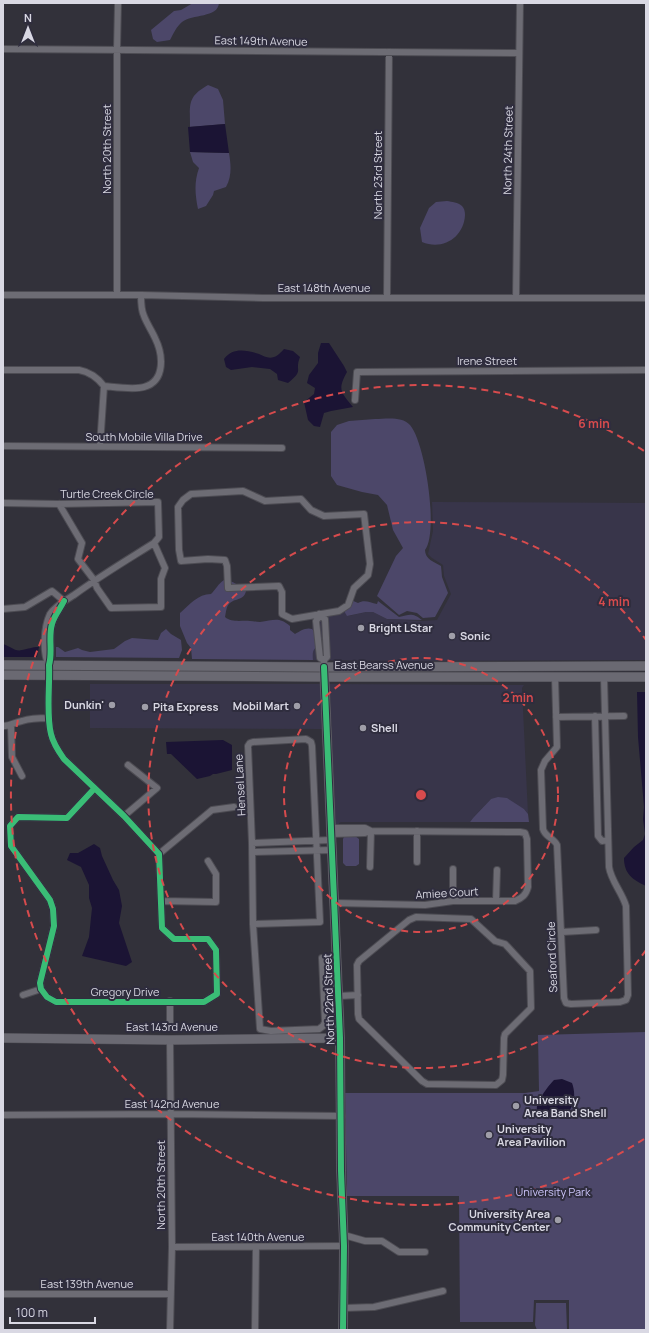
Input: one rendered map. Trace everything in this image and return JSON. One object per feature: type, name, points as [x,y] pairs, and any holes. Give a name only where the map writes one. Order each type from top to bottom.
[{"type":"main road","name":"East Bearss Avenue","points":[[3,665],[158,666],[324,663],[646,666]]},
{"type":"main road","name":"North 22nd Street","points":[[324,663],[339,996],[342,1116],[341,1171],[344,1235],[343,1330]]},
{"type":"main road","points":[[158,666],[158,676]]},
{"type":"main road","name":"East Bearss Avenue","points":[[3,675],[646,677]]},
{"type":"main road","name":"East 143rd Avenue","points":[[3,1038],[170,1040],[340,1038]]},
{"type":"street","name":"North 20th Street","points":[[117,295],[118,3]]},
{"type":"street","name":"North 24th Street","points":[[516,298],[520,3]]},
{"type":"street","name":"East 149th Avenue","points":[[3,49],[519,52]]},
{"type":"street","name":"North 23rd Street","points":[[387,297],[389,52]]},
{"type":"street","name":"East 148th Avenue","points":[[3,295],[141,295],[263,298],[646,298]]},
{"type":"street","points":[[104,386],[144,387],[155,380],[161,370],[161,356],[155,337],[144,317],[141,295]]},
{"type":"street","points":[[3,370],[85,371],[95,376],[104,386],[100,446]]},
{"type":"street","name":"Irene Street","points":[[355,400],[357,372],[646,370]]},
{"type":"street","name":"South Mobile Villa Drive","points":[[5,446],[282,448]]},
{"type":"street","points":[[320,615],[339,611],[348,605],[354,588],[368,575],[370,564],[364,514],[324,516],[311,510],[301,499],[265,501],[243,491],[190,494],[183,500],[178,507],[179,550],[181,561],[208,559],[225,560],[227,566],[228,588],[279,586],[282,592],[282,614],[292,619],[320,615],[325,619],[326,627],[327,658],[324,663]]},
{"type":"street","name":"Turtle Creek Circle","points":[[3,503],[59,504],[158,502],[159,537],[154,543]]},
{"type":"street","points":[[59,504],[82,543],[78,559],[94,580],[97,588],[111,608],[161,607],[161,579],[165,568],[154,543],[94,580],[64,602],[54,616],[52,624],[51,658],[48,665],[49,718],[51,735],[63,759],[124,816],[159,854],[212,810],[234,807]]},
{"type":"street","points":[[3,609],[25,607],[52,591],[64,602]]},
{"type":"street","name":"Seaford Circle","points":[[554,677],[557,747],[541,770],[543,830],[546,835],[556,842],[558,848],[564,998],[566,1002],[571,1004],[626,1000],[628,995],[626,906],[609,870],[604,677]]},
{"type":"street","points":[[556,714],[624,716]]},
{"type":"street","points":[[595,716],[598,836],[602,841],[608,840]]},
{"type":"street","points":[[3,726],[11,726],[19,721],[31,718],[49,718]]},
{"type":"street","points":[[11,726],[12,757],[22,776]]},
{"type":"street","name":"Hensel Lane","points":[[253,924],[320,922],[318,850],[312,746],[306,739],[253,742],[248,746],[253,852],[253,924],[260,1039]]},
{"type":"street","points":[[124,816],[157,788],[128,765]]},
{"type":"street","points":[[23,995],[41,988],[41,977],[54,926],[54,914],[50,900],[11,846],[10,826],[18,817],[67,818],[94,789]]},
{"type":"street","points":[[252,843],[317,840],[331,834],[364,828],[371,831],[418,831],[417,862]]},
{"type":"street","points":[[370,866],[371,831]]},
{"type":"street","name":"Amiee Court","points":[[335,903],[425,905],[453,901],[515,901],[522,898],[527,893],[527,839],[525,833],[418,831]]},
{"type":"street","points":[[253,852],[332,850]]},
{"type":"street","name":"Gregory Drive","points":[[41,988],[47,997],[56,1002],[204,1002],[217,994],[216,950],[208,939],[174,939],[162,928],[159,854]]},
{"type":"street","points":[[162,901],[216,902],[216,874],[208,861]]},
{"type":"street","points":[[453,868],[453,901]]},
{"type":"street","points":[[496,901],[497,870]]},
{"type":"street","points":[[416,917],[471,919],[495,941],[505,944],[530,971],[531,1008],[505,1034],[503,1075],[502,1080],[496,1084],[431,1084],[422,1081],[359,1019],[358,995],[357,965],[359,961],[412,918],[416,917]]},
{"type":"street","points":[[562,932],[596,930]]},
{"type":"street","points":[[260,1029],[270,1031],[319,1029],[323,1026],[325,1022],[322,958]]},
{"type":"street","points":[[339,996],[358,995]]},
{"type":"street","points":[[170,1001],[170,1023]]},
{"type":"street","name":"North 20th Street","points":[[170,1040],[172,1247],[170,1330]]},
{"type":"street","name":"East 142nd Avenue","points":[[3,1115],[171,1114],[342,1116]]},
{"type":"street","points":[[344,1235],[365,1241],[382,1241],[399,1252],[425,1252]]},
{"type":"street","name":"East 140th Avenue","points":[[172,1247],[344,1246]]},
{"type":"street","points":[[256,1247],[256,1330]]},
{"type":"street","points":[[344,1308],[374,1307],[443,1291]]},
{"type":"street","name":"East 139th Avenue","points":[[3,1294],[170,1294]]},
{"type":"shaded area","points":[[225,124],[229,153],[190,152],[188,127]]},
{"type":"shaded area","points":[[321,343],[329,343],[347,372],[341,387],[343,394],[353,407],[324,413],[320,427],[314,426],[308,420],[304,402],[314,394],[315,388],[307,383],[309,375],[318,363],[318,353]]},
{"type":"shaded area","points":[[284,349],[293,351],[300,357],[298,362],[298,373],[288,383],[278,380],[277,374],[270,369],[252,367],[231,370],[226,367],[224,359],[231,353],[240,350],[249,351],[272,358],[277,356]]},
{"type":"shaded area","points":[[432,502],[646,503],[646,660],[313,660],[312,652],[319,646],[317,633],[312,629],[314,616],[344,611],[348,616],[373,612],[387,619],[423,621],[437,620],[451,594],[444,576],[443,565],[428,554],[433,531]]},
{"type":"shaded area","points":[[3,644],[15,650],[39,647],[37,657],[3,657]]},
{"type":"shaded area","points":[[90,684],[322,684],[324,729],[90,728]]},
{"type":"shaded area","points":[[328,684],[524,685],[522,688],[528,814],[524,809],[518,806],[491,799],[470,822],[341,822],[339,823],[338,827],[334,828]]},
{"type":"shaded area","points":[[637,692],[646,692],[646,886],[630,876],[624,864],[624,858],[643,840],[645,834],[638,737]]},
{"type":"shaded area","points":[[223,740],[232,745],[232,770],[210,776],[197,779],[171,754],[167,754],[166,742]]},
{"type":"shaded area","points":[[94,844],[100,848],[102,856],[119,890],[122,906],[119,923],[132,962],[126,966],[82,956],[89,937],[92,908],[89,898],[89,885],[81,867],[67,860],[70,853],[78,853]]},
{"type":"shaded area","points":[[562,1079],[572,1083],[574,1100],[571,1108],[565,1115],[559,1117],[540,1116],[537,1107],[540,1099],[554,1080]]},
{"type":"green space","points":[[193,3],[219,3],[218,8],[214,11],[182,22],[170,40],[157,42],[153,39],[151,30],[174,11],[181,10]]},
{"type":"green space","points":[[208,85],[218,89],[223,100],[225,124],[190,127],[190,107],[193,97],[201,89]]},
{"type":"green space","points":[[190,152],[229,153],[230,157],[230,175],[226,187],[214,191],[206,206],[198,209],[196,198],[196,178],[199,168],[193,162]]},
{"type":"green space","points":[[436,202],[455,202],[464,209],[464,223],[461,230],[456,236],[445,243],[437,245],[422,242],[420,228],[429,208]]},
{"type":"green space","points":[[398,419],[407,422],[416,435],[421,449],[428,487],[431,525],[425,553],[430,560],[441,566],[442,577],[448,593],[435,617],[423,618],[417,613],[407,611],[399,615],[377,596],[396,556],[403,548],[393,530],[387,505],[378,495],[337,485],[331,476],[331,432],[337,425],[349,421]]},
{"type":"green space","points":[[224,580],[236,584],[246,591],[241,598],[229,604],[225,617],[237,621],[260,622],[279,620],[290,626],[290,630],[295,634],[305,629],[312,629],[322,638],[322,643],[313,651],[313,660],[192,659],[191,648],[187,643],[180,626],[180,613],[190,603],[198,598],[206,594],[211,594]]},
{"type":"green space","points":[[351,600],[358,603],[365,601],[377,604],[378,601],[399,617],[413,615],[422,620],[387,619],[373,612],[347,616],[344,611]]},
{"type":"green space","points":[[166,629],[181,640],[182,650],[179,658],[56,657],[56,647],[65,652],[78,648],[90,652],[114,649],[132,638],[158,640],[161,633]]},
{"type":"green space","points":[[498,797],[507,798],[524,809],[528,814],[529,822],[470,822],[491,799]]},
{"type":"green space","points":[[355,836],[359,839],[359,864],[356,866],[346,866],[343,863],[343,839],[344,837]]},
{"type":"green space","name":"University Park","points":[[646,1032],[646,1330],[569,1330],[569,1300],[534,1300],[533,1322],[460,1322],[459,1196],[347,1196],[345,1093],[525,1093],[539,1091],[538,1035]]},
{"type":"green space","points":[[536,1303],[566,1303],[567,1330],[537,1330],[535,1325]]},
{"type":"cycle path","points":[[64,601],[53,621],[50,634],[51,655],[49,665],[48,709],[52,737],[56,747],[64,759],[124,816],[159,854],[162,928],[174,939],[208,939],[216,950],[217,994],[204,1002],[56,1002],[47,997],[41,989],[40,983],[54,926],[53,909],[50,900],[11,846],[10,826],[18,817],[67,818],[94,789]]},
{"type":"cycle path","points":[[324,667],[340,1038],[341,1171],[344,1246],[343,1330]]},
{"type":"place","name":"Bright LStar","points":[[361,628]]},
{"type":"place","name":"Sonic","points":[[452,636]]},
{"type":"place","name":"Dunkin'","points":[[112,705]]},
{"type":"place","name":"Mobil Mart","points":[[297,706]]},
{"type":"place","name":"Pita Express","points":[[145,707]]},
{"type":"place","name":"Shell","points":[[363,728]]},
{"type":"place","name":"University Area Band Shell","points":[[516,1106]]},
{"type":"place","name":"University Area Pavilion","points":[[489,1135]]},
{"type":"place","name":"University Area Community Center","points":[[558,1220]]}]
